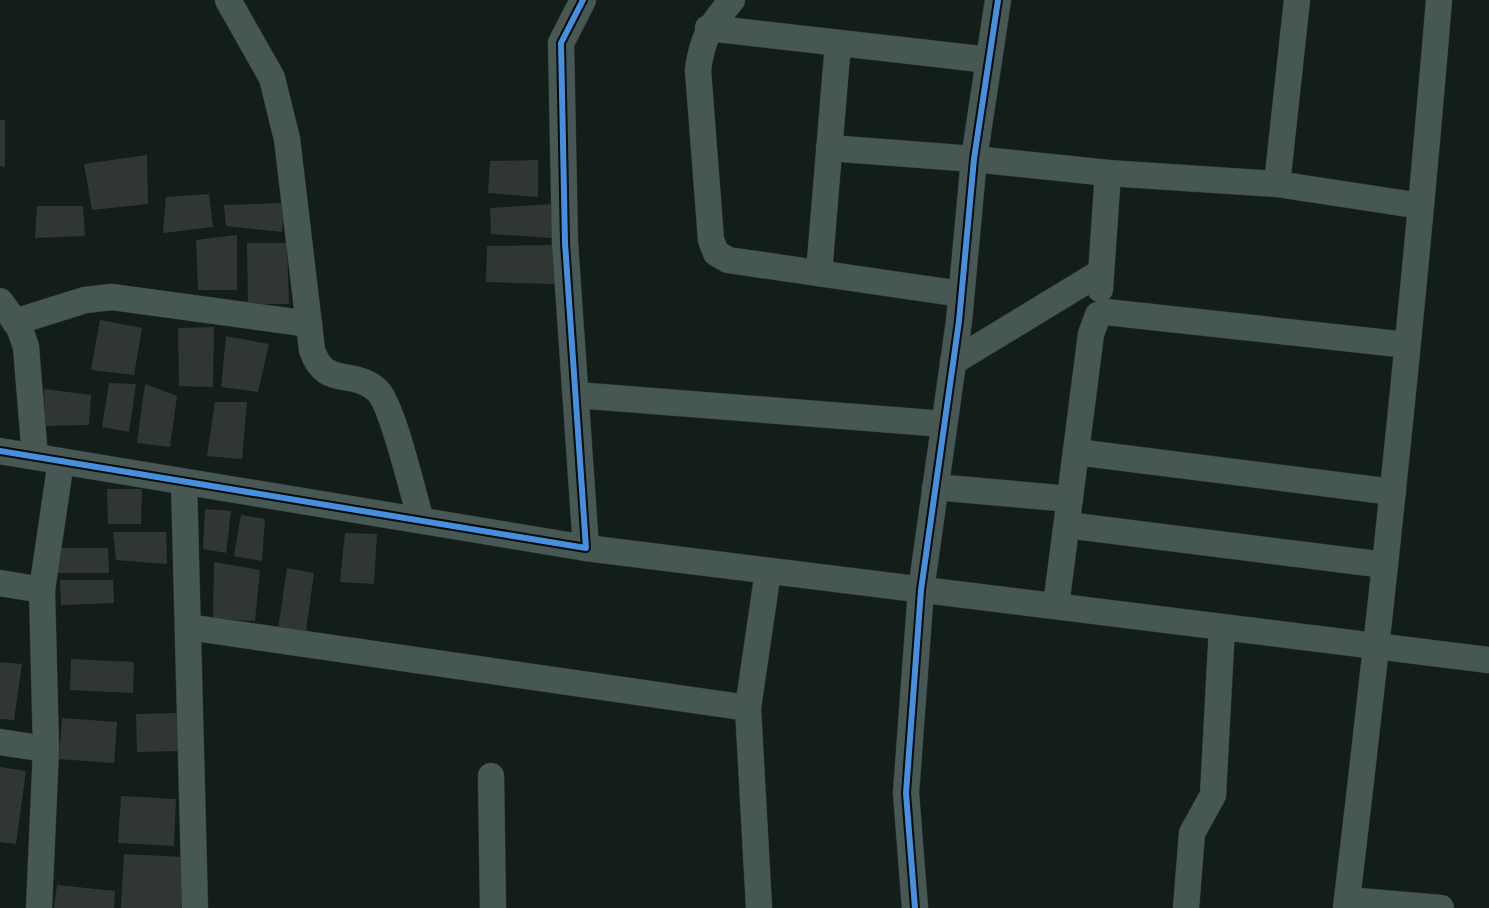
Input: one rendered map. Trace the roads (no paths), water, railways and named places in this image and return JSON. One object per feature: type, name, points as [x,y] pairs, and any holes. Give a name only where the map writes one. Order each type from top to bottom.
[{"type":"street","points":[[228,0],[272,78],[280,107],[287,139],[309,324],[317,366],[327,375],[362,380],[378,391],[388,409],[421,520]]},
{"type":"street","points":[[583,0],[561,43],[565,243],[586,548]]},
{"type":"street","points":[[732,0],[708,28],[700,52],[698,70],[711,240],[716,253],[729,260],[961,294]]},
{"type":"street","points":[[915,908],[906,793],[921,590],[953,362],[974,159],[998,0]]},
{"type":"street","points":[[1278,184],[1297,0]]},
{"type":"street","points":[[1439,0],[1393,492],[1346,904],[1441,908]]},
{"type":"street","points":[[708,28],[989,60]]},
{"type":"street","points":[[819,273],[838,43]]},
{"type":"street","points":[[830,148],[974,159],[1108,173],[1278,184],[1421,206]]},
{"type":"street","points":[[1056,606],[1091,334],[1098,315],[1108,173]]},
{"type":"street","points":[[953,362],[1101,272]]},
{"type":"street","points":[[35,457],[26,347],[7,311],[112,297],[309,324]]},
{"type":"street","points":[[1098,315],[1106,312],[1407,345]]},
{"type":"street","points":[[576,395],[944,424]]},
{"type":"street","points":[[0,451],[586,548],[1489,660]]},
{"type":"street","points":[[1076,452],[1393,492]]},
{"type":"street","points":[[39,908],[46,749],[42,590],[61,461]]},
{"type":"street","points":[[184,482],[195,908]]},
{"type":"street","points":[[936,487],[1070,499]]},
{"type":"street","points":[[1066,525],[1385,565]]},
{"type":"street","points":[[759,908],[748,708],[768,571]]},
{"type":"street","points":[[0,583],[42,590]]},
{"type":"street","points":[[188,627],[748,708]]},
{"type":"street","points":[[1186,908],[1192,833],[1213,795],[1222,627]]},
{"type":"street","points":[[0,742],[46,749]]},
{"type":"street","points":[[491,776],[493,908]]}]
